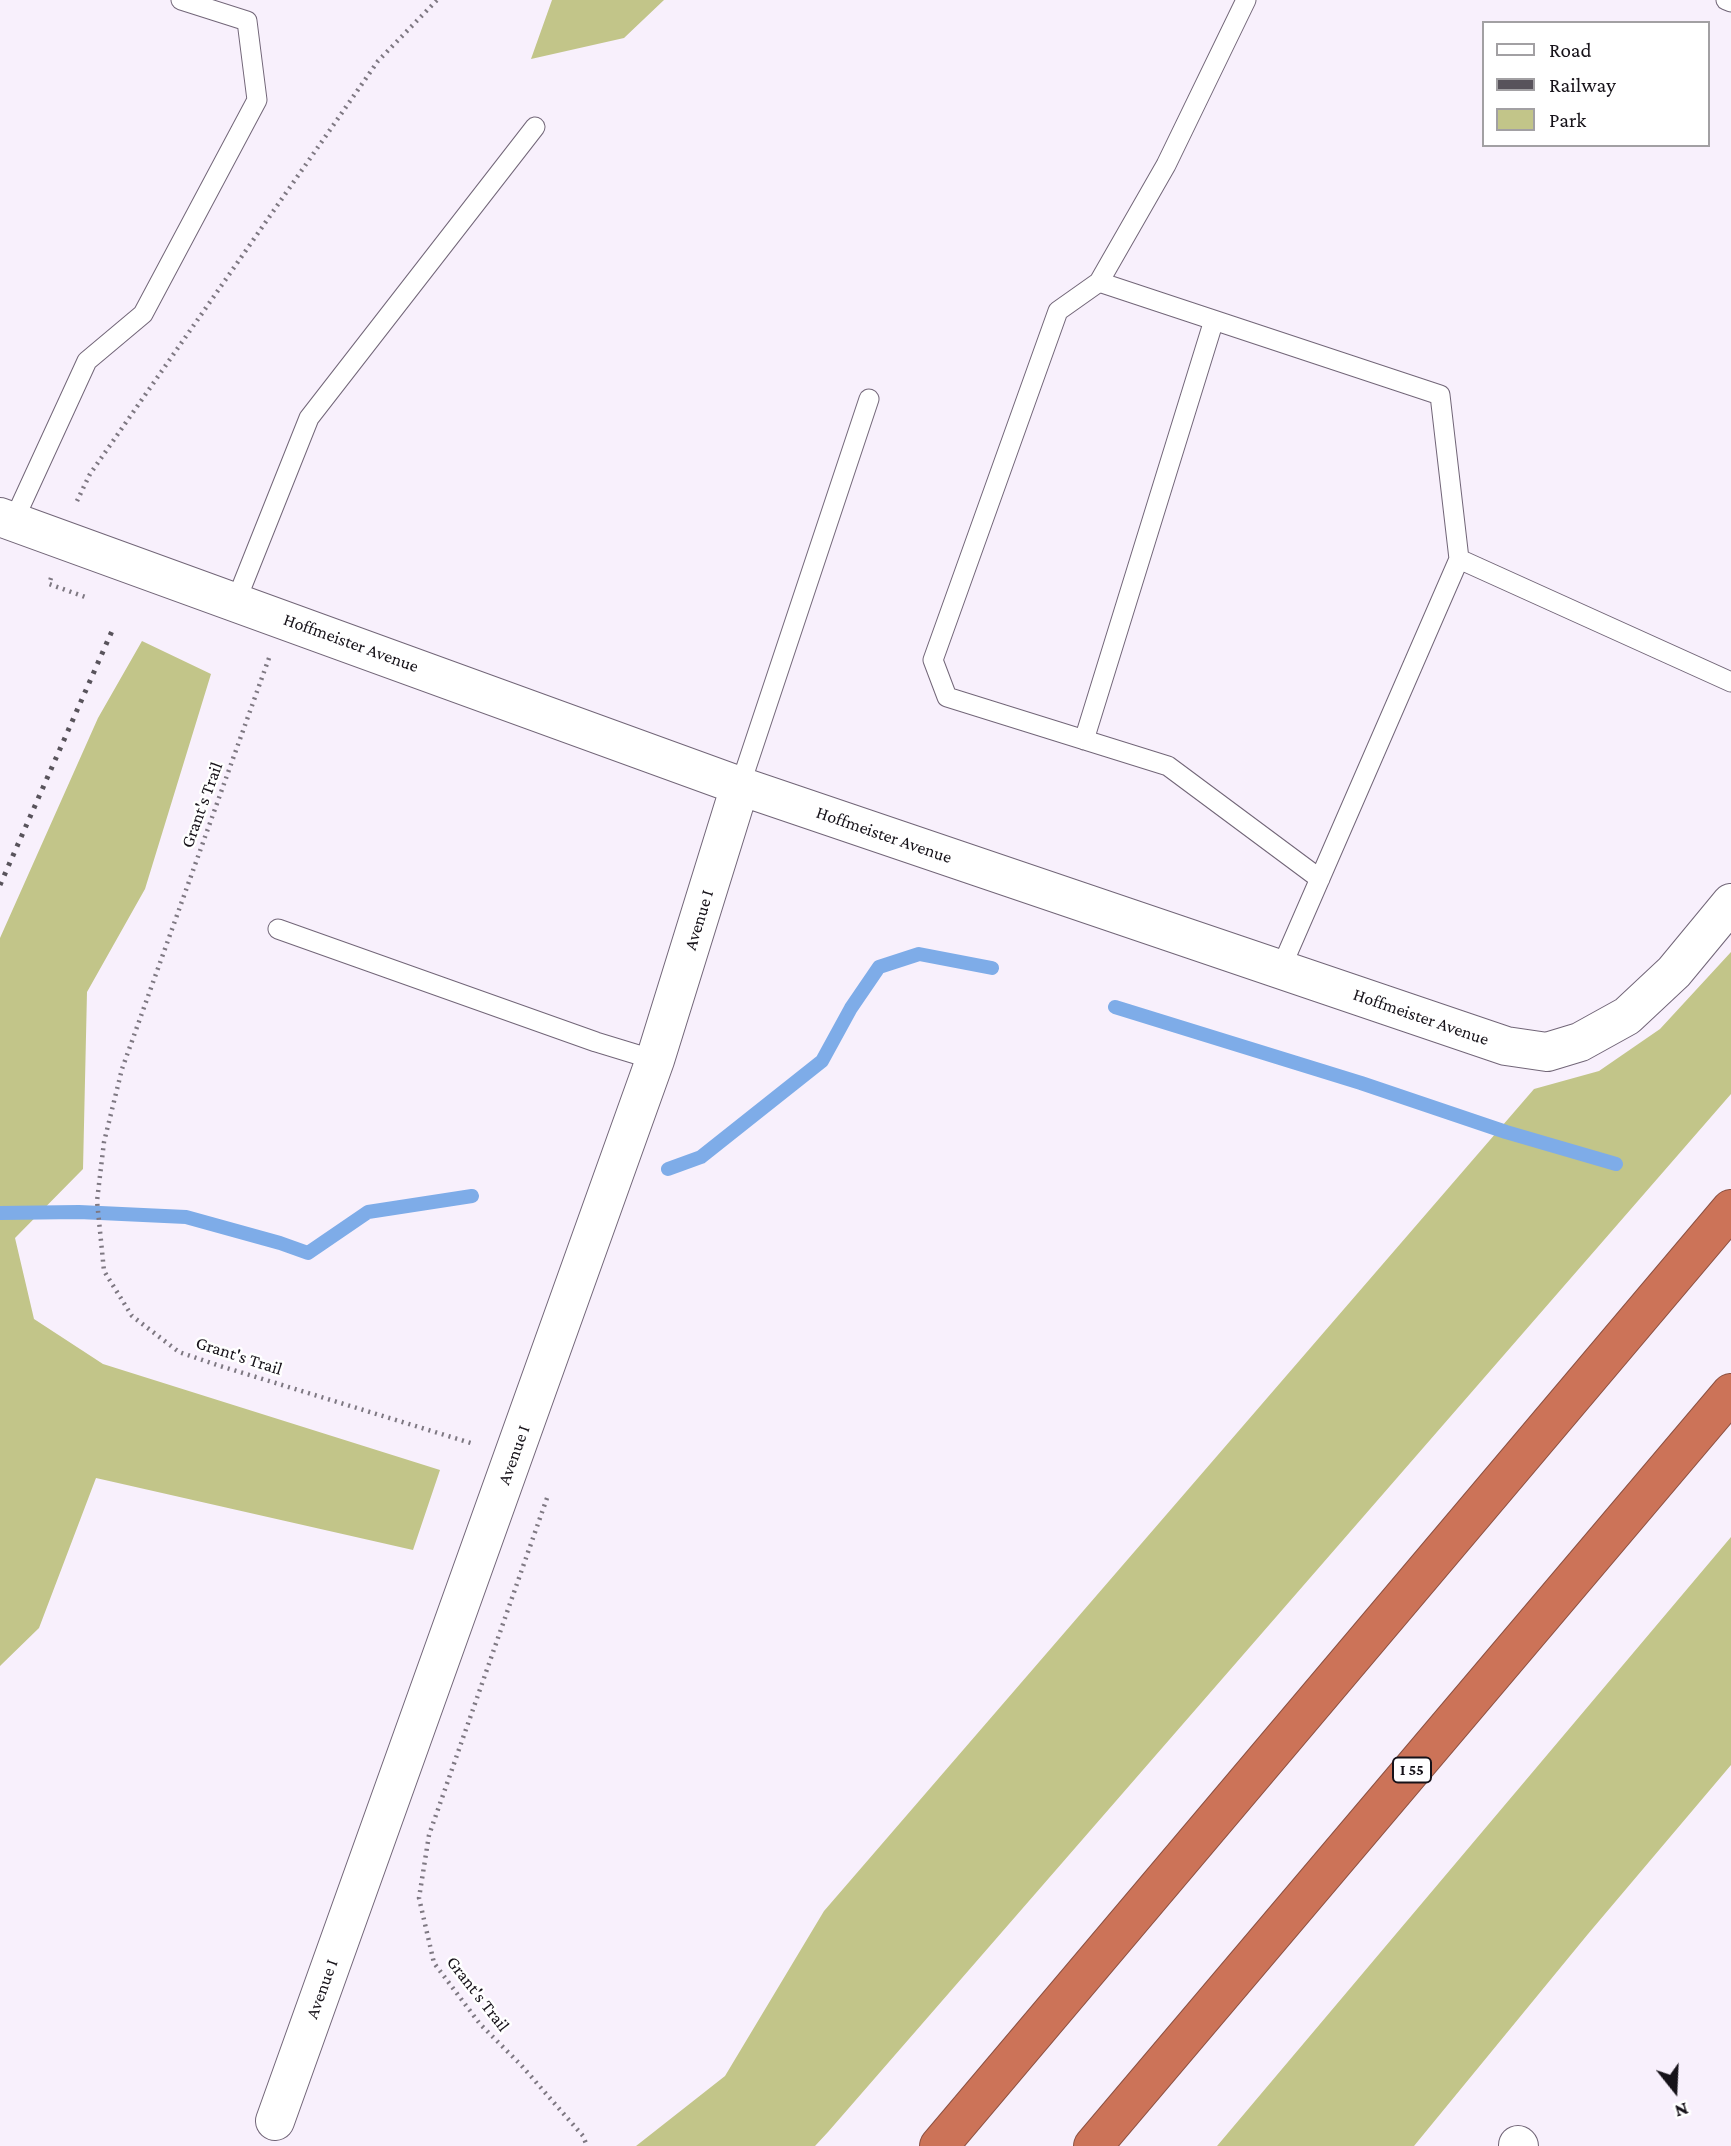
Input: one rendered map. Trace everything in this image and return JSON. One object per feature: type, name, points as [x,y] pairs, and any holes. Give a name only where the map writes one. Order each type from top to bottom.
[{"type":"highway","points":[[939,2146],[1731,1209]]},
{"type":"highway","name":"I 55","points":[[1093,2146],[1731,1393]]},
{"type":"street","name":"Hoffmeister Avenue","points":[[6,519],[740,786],[1506,1046],[1547,1052],[1580,1042],[1626,1016],[1674,972],[1731,903]]},
{"type":"street","name":"Avenue I","points":[[275,2121],[655,1060],[740,786]]},
{"type":"lane","points":[[6,519],[87,361],[143,314],[257,100],[247,21],[181,0]]},
{"type":"lane","points":[[1246,0],[1166,164],[1099,282],[1058,311],[933,660],[947,697],[1168,766],[1320,879]]},
{"type":"lane","points":[[1726,0],[1731,2]]},
{"type":"lane","points":[[236,601],[309,418],[535,127]]},
{"type":"lane","points":[[1099,282],[1440,395],[1459,559],[1281,968]]},
{"type":"lane","points":[[1084,740],[1214,320]]},
{"type":"lane","points":[[740,786],[869,399]]},
{"type":"lane","points":[[1459,559],[1731,682]]},
{"type":"lane","points":[[278,929],[596,1042],[655,1060]]},
{"type":"path","points":[[90,474],[378,61],[437,0]]},
{"type":"path","points":[[60,539],[49,584],[101,602]]},
{"type":"path","name":"Grant's Trail","points":[[257,654],[270,659],[122,1069],[104,1142],[97,1202],[104,1271],[132,1317],[180,1352],[422,1426],[556,1472],[429,1835],[419,1898],[434,1963],[480,2024],[521,2065],[583,2136],[587,2146]]},
{"type":"green space","points":[[552,0],[664,0],[624,38],[531,59]]},
{"type":"green space","points":[[142,641],[211,674],[145,889],[87,992],[83,1169],[15,1238],[34,1319],[103,1364],[440,1470],[413,1550],[96,1478],[39,1628],[0,1666],[0,938],[98,718]]},
{"type":"green space","points":[[1731,952],[1731,1094],[828,2132],[815,2146],[636,2146],[725,2076],[824,1911],[1534,1089],[1599,1071],[1660,1029]]},
{"type":"green space","points":[[1731,1537],[1731,1765],[1414,2146],[1217,2146]]},
{"type":"waterway","points":[[668,1169],[701,1157],[822,1061],[851,1008],[879,967],[919,954],[992,968]]},
{"type":"waterway","points":[[1115,1007],[1361,1083],[1506,1132],[1616,1164]]},
{"type":"waterway","points":[[0,1213],[79,1212],[186,1217],[308,1253],[368,1212],[472,1196]]},
{"type":"railway","points":[[0,885],[112,631]]}]
